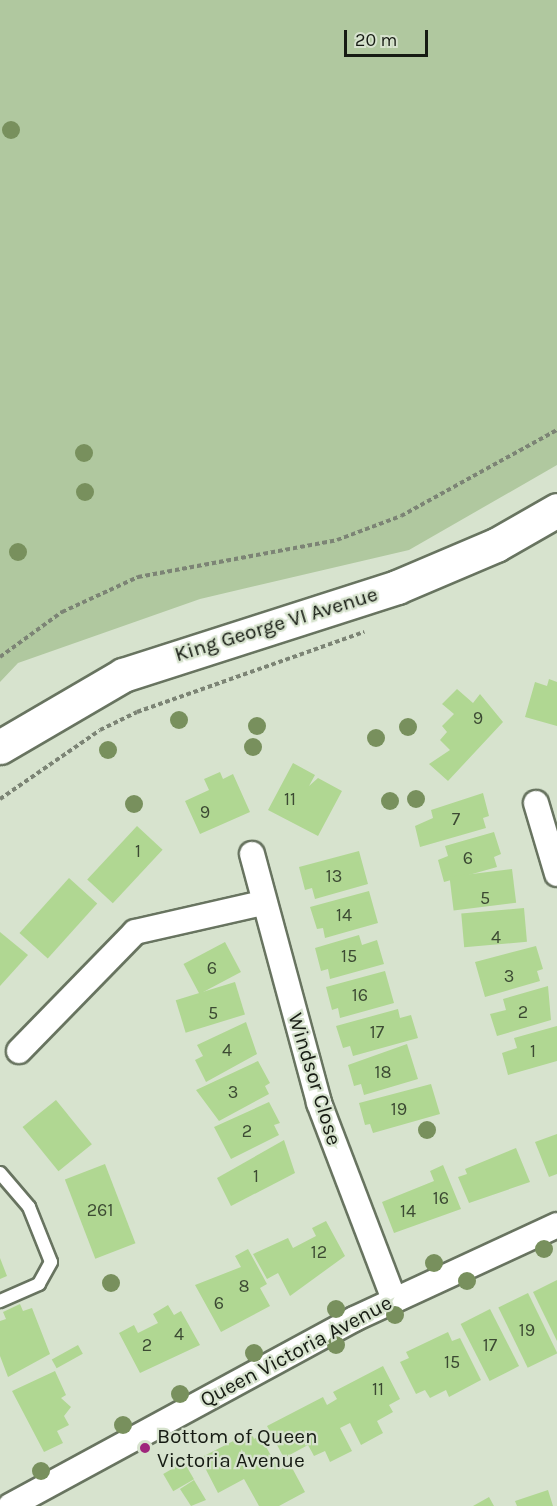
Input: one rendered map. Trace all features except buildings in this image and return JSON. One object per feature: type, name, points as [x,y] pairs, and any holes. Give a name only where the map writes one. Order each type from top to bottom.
[{"type":"main road","name":"King George VI Avenue","points":[[0,747],[50,714],[141,668],[406,584],[496,544],[557,510]]},
{"type":"street","points":[[536,803],[557,874]]},
{"type":"street","name":"Windsor Close","points":[[252,854],[263,903],[319,1104],[394,1299]]},
{"type":"street","points":[[19,1051],[135,932],[263,903]]},
{"type":"street","name":"Queen Victoria Avenue","points":[[10,1506],[394,1299],[557,1226]]},
{"type":"lane","points":[[0,1173],[29,1207],[51,1262],[39,1284],[0,1301]]},
{"type":"path","points":[[0,657],[62,612],[138,577],[337,540],[401,516],[557,430]]},
{"type":"path","points":[[0,799],[100,730],[137,712],[367,631]]},
{"type":"green space","points":[[0,0],[557,0],[557,465],[409,550],[200,599],[18,663],[0,682]]},
{"type":"place","name":"Bottom of Queen Victoria Avenue","points":[[145,1448]]}]
